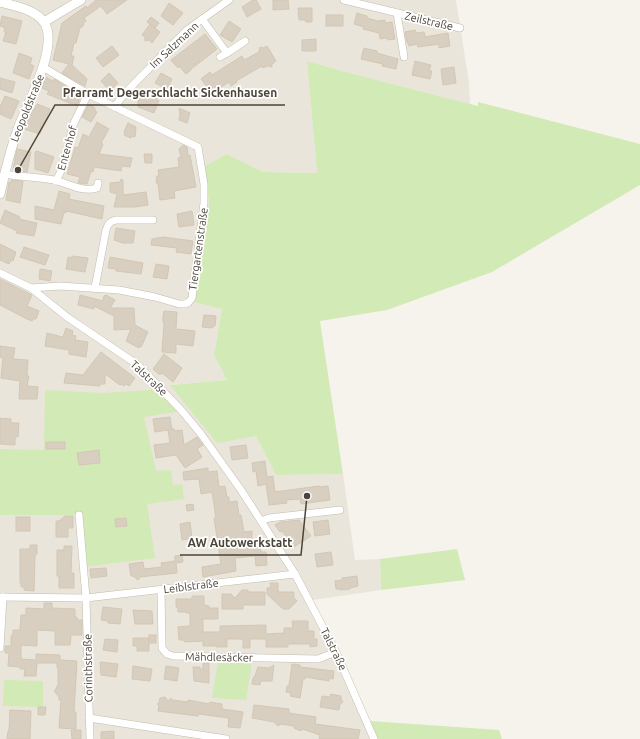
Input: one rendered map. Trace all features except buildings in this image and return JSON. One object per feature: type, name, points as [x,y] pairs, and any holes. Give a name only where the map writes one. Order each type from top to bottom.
[{"type":"street","points":[[0,2],[30,11],[44,22],[81,0]]},
{"type":"street","name":"Im Salzmann","points":[[114,107],[128,90],[176,40],[229,0]]},
{"type":"street","name":"Zeilstraße","points":[[344,0],[460,28]]},
{"type":"street","name":"Zeilstraße","points":[[398,13],[404,57]]},
{"type":"street","name":"Im Salzmann","points":[[202,19],[227,53]]},
{"type":"street","name":"Leopoldstraße","points":[[0,194],[4,174],[18,129],[43,67],[47,50],[48,36],[44,22]]},
{"type":"street","points":[[220,57],[245,41]]},
{"type":"street","points":[[43,67],[88,94],[114,107]]},
{"type":"street","name":"Entenhof","points":[[56,180],[64,165],[73,125],[88,94]]},
{"type":"street","name":"Tiergartenstraße","points":[[31,288],[60,286],[133,292],[179,304],[185,304],[192,298],[204,203],[204,184],[198,147],[114,107]]},
{"type":"street","name":"Entenhof","points":[[4,174],[56,180],[77,187],[93,189],[97,188],[98,183]]},
{"type":"street","points":[[95,288],[107,226],[112,221],[116,220],[154,220]]},
{"type":"street","name":"Talstraße","points":[[0,273],[31,288],[64,314],[138,365],[182,411],[201,434],[222,462],[295,574],[336,652],[374,739]]},
{"type":"street","points":[[261,522],[269,518],[340,510]]},
{"type":"street","points":[[79,515],[86,598]]},
{"type":"street","name":"Leiblstraße","points":[[2,597],[86,598],[295,574]]},
{"type":"street","name":"Mähdlesäcker","points":[[161,590],[162,648],[166,654],[173,656],[318,659],[336,652]]},
{"type":"street","points":[[0,648],[2,597]]},
{"type":"street","name":"Corinthstraße","points":[[86,598],[90,739]]},
{"type":"street","points":[[89,718],[226,739]]},
{"type":"shaded area","points":[[0,0],[456,0],[469,83],[470,104],[307,61],[317,173],[263,172],[227,154],[206,166],[209,204],[193,302],[222,309],[214,355],[227,380],[170,385],[256,436],[276,475],[343,474],[355,560],[380,559],[381,590],[313,600],[338,649],[336,652],[374,739],[0,739]]},
{"type":"green space","points":[[307,61],[478,106],[478,102],[640,144],[640,185],[492,272],[387,310],[320,321],[343,474],[276,475],[256,436],[217,443],[170,385],[227,380],[214,355],[222,309],[193,302],[209,204],[205,166],[227,154],[263,172],[317,173]]},
{"type":"green space","points":[[162,389],[182,411],[144,417],[156,471],[171,470],[173,485],[182,484],[184,499],[147,504],[155,558],[84,567],[79,515],[0,515],[0,449],[44,450],[45,390],[104,393]]},
{"type":"green space","points":[[457,549],[465,580],[381,590],[380,559]]},
{"type":"green space","points":[[218,662],[252,662],[246,700],[212,698]]},
{"type":"green space","points":[[4,680],[43,681],[43,707],[3,706]]},
{"type":"green space","points":[[370,721],[499,730],[502,739],[378,739]]},
{"type":"place","name":"Pfarramt Degerschlacht Sickenhausen","points":[[18,170]]},
{"type":"place","name":"AW Autowerkstatt","points":[[307,496]]}]
